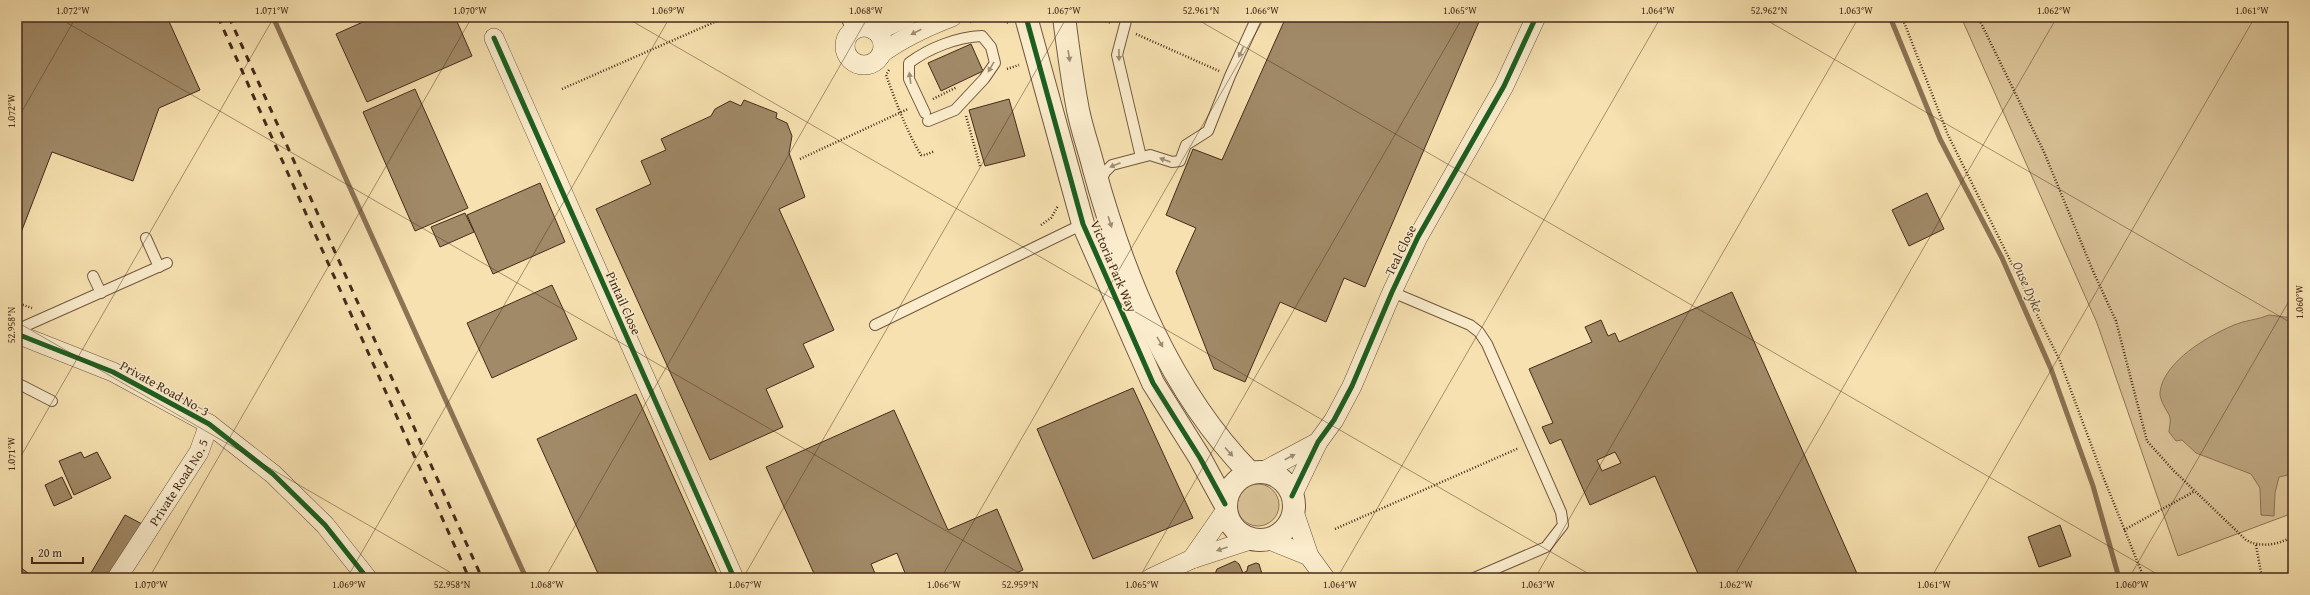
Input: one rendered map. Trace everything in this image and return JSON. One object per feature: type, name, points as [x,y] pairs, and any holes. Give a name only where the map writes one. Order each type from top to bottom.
[{"type":"street","points":[[907,17],[888,26],[874,30],[849,24],[845,48],[853,61],[865,65],[872,63],[882,53],[900,40],[952,17]]},
{"type":"street","name":"Victoria Park Way","points":[[1026,17],[1083,224],[1153,382],[1200,458],[1225,507]]},
{"type":"street","name":"Teal Close","points":[[1293,504],[1318,442],[1334,420],[1352,386],[1392,292],[1444,188],[1504,86],[1536,17]]},
{"type":"street","name":"Victoria Park Way","points":[[1070,18],[1078,111],[1119,250],[1155,334],[1199,412],[1216,437],[1256,473]]},
{"type":"street","points":[[874,30],[882,40],[882,53]]},
{"type":"street","name":"Pintail Close","points":[[494,38],[734,578]]},
{"type":"street","name":"Private Road No. 3","points":[[18,334],[113,372],[209,424],[273,474],[325,525],[367,578]]},
{"type":"street","name":"Private Road No. 5","points":[[117,578],[199,452],[209,424]]},
{"type":"street","name":"Teal Close","points":[[1256,473],[1318,442]]},
{"type":"street","points":[[1192,559],[1225,507],[1229,490],[1238,479],[1256,473],[1273,474],[1283,481],[1293,504],[1309,556],[1325,578]]},
{"type":"street","points":[[1151,578],[1192,559],[1280,534],[1288,525],[1293,504]]},
{"type":"street","points":[[1225,507],[1231,524],[1236,530],[1309,556]]},
{"type":"lane","points":[[1127,17],[1123,27],[1117,55],[1141,157]]},
{"type":"lane","points":[[1099,185],[1105,172],[1112,166],[1141,157],[1150,155],[1172,162],[1180,161],[1186,145],[1208,131],[1230,76],[1257,17]]},
{"type":"lane","points":[[982,36],[991,47],[995,63],[984,79],[955,110],[927,117],[919,104],[909,79],[909,63],[919,55],[965,37],[982,36]]},
{"type":"lane","points":[[875,326],[1083,224]]},
{"type":"lane","points":[[18,334],[24,327],[163,265],[146,238]]},
{"type":"lane","points":[[92,276],[101,293]]},
{"type":"lane","points":[[1392,292],[1470,325],[1479,332],[1487,344],[1561,512],[1563,525],[1546,546],[1474,578]]},
{"type":"lane","points":[[17,383],[52,401]]},
{"type":"path","points":[[562,89],[726,17]]},
{"type":"path","points":[[1902,17],[1948,135],[2060,361],[2124,530],[2144,578]]},
{"type":"path","points":[[1978,17],[2044,152],[2093,271],[2116,321],[2147,441],[2195,491],[2246,540],[2256,546],[2285,541],[2293,536]]},
{"type":"path","points":[[1070,18],[1100,18],[1230,76]]},
{"type":"path","points":[[984,79],[989,84],[1001,70],[1021,65]]},
{"type":"path","points":[[800,159],[959,86]]},
{"type":"path","points":[[965,112],[980,166]]},
{"type":"path","points":[[1335,529],[1531,442]]},
{"type":"path","points":[[2124,530],[2195,491]]},
{"type":"path","points":[[2256,546],[2262,578]]},
{"type":"shaded area","points":[[1961,17],[2293,17],[2293,513],[2178,556],[2097,323]]},
{"type":"shaded area","points":[[2269,315],[2293,318],[2293,474],[2279,477],[2275,493],[2274,516],[2261,515],[2260,488],[2251,474],[2196,453],[2182,440],[2176,441],[2169,432],[2170,417],[2160,395],[2163,381],[2170,370],[2178,360],[2189,351],[2212,336],[2234,325]]},
{"type":"shaded area","points":[[1254,484],[1262,484],[1270,487],[1276,493],[1279,505],[1276,517],[1270,523],[1262,526],[1254,526],[1246,523],[1240,517],[1237,509],[1237,501],[1240,493],[1246,487]]},
{"type":"building","points":[[17,17],[167,17],[200,90],[159,108],[133,181],[52,152],[17,243]]},
{"type":"building","points":[[374,17],[455,17],[472,56],[367,102],[336,34]]},
{"type":"building","points":[[1286,17],[1481,17],[1365,287],[1344,278],[1326,322],[1280,302],[1245,382],[1214,369],[1176,272],[1196,228],[1166,215],[1193,149],[1222,160]]},
{"type":"building","points":[[971,44],[983,71],[941,91],[928,63]]},
{"type":"building","points":[[415,89],[468,208],[415,231],[363,112]]},
{"type":"building","points":[[1009,99],[1025,156],[985,166],[969,110]]},
{"type":"building","points":[[744,100],[777,113],[776,118],[787,123],[792,136],[789,153],[805,197],[779,209],[834,330],[803,344],[814,367],[766,389],[783,427],[710,460],[596,209],[651,184],[641,161],[666,150],[661,139],[711,116],[715,109],[730,101],[741,106]]},
{"type":"building","points":[[540,183],[565,242],[493,274],[467,215]]},
{"type":"building","points":[[1927,193],[1944,229],[1909,246],[1892,210]]},
{"type":"building","points":[[465,213],[474,232],[440,247],[431,227]]},
{"type":"building","points":[[552,285],[577,339],[492,378],[467,323]]},
{"type":"building","points":[[1732,292],[1859,578],[1700,578],[1655,476],[1590,505],[1561,439],[1550,444],[1542,427],[1553,423],[1529,369],[1592,342],[1585,327],[1601,320],[1608,336],[1615,333],[1619,342]],"holes":[[[1615,452],[1621,463],[1602,471],[1597,460]]]},
{"type":"building","points":[[1133,388],[1193,518],[1093,559],[1037,429]]},
{"type":"building","points":[[636,394],[719,578],[600,578],[537,439]]},
{"type":"building","points":[[894,410],[948,530],[997,509],[1023,570],[1005,578],[907,578],[897,553],[871,564],[877,578],[816,578],[766,467]]},
{"type":"building","points":[[81,452],[84,458],[97,452],[111,478],[74,495],[59,461]]},
{"type":"building","points":[[62,477],[72,498],[54,506],[45,485]]},
{"type":"building","points":[[125,515],[142,524],[111,578],[88,578]]},
{"type":"building","points":[[2060,525],[2071,556],[2039,567],[2028,537]]},
{"type":"building","points":[[1235,561],[1239,564],[1243,573],[1247,571],[1248,566],[1256,563],[1259,564],[1263,577],[1217,578],[1215,574],[1217,569]]},
{"type":"building","points":[[17,565],[35,578],[17,578]]},
{"type":"waterway","points":[[273,17],[526,578]]},
{"type":"waterway","name":"Ouse Dyke","points":[[1890,17],[1940,139],[2002,258],[2051,369],[2093,486],[2119,578]]},
{"type":"railway","points":[[218,17],[469,578]]},
{"type":"railway","points":[[229,17],[482,578]]},
{"type":"cycle path","points":[[1026,17],[1083,224],[1153,383],[1200,458],[1225,504]]},
{"type":"cycle path","points":[[1292,496],[1318,442],[1334,420],[1352,386],[1392,292],[1418,237],[1504,86],[1536,17]]},
{"type":"cycle path","points":[[494,38],[734,578]]},
{"type":"cycle path","points":[[17,334],[113,372],[209,424],[273,474],[325,525],[367,578]]}]
